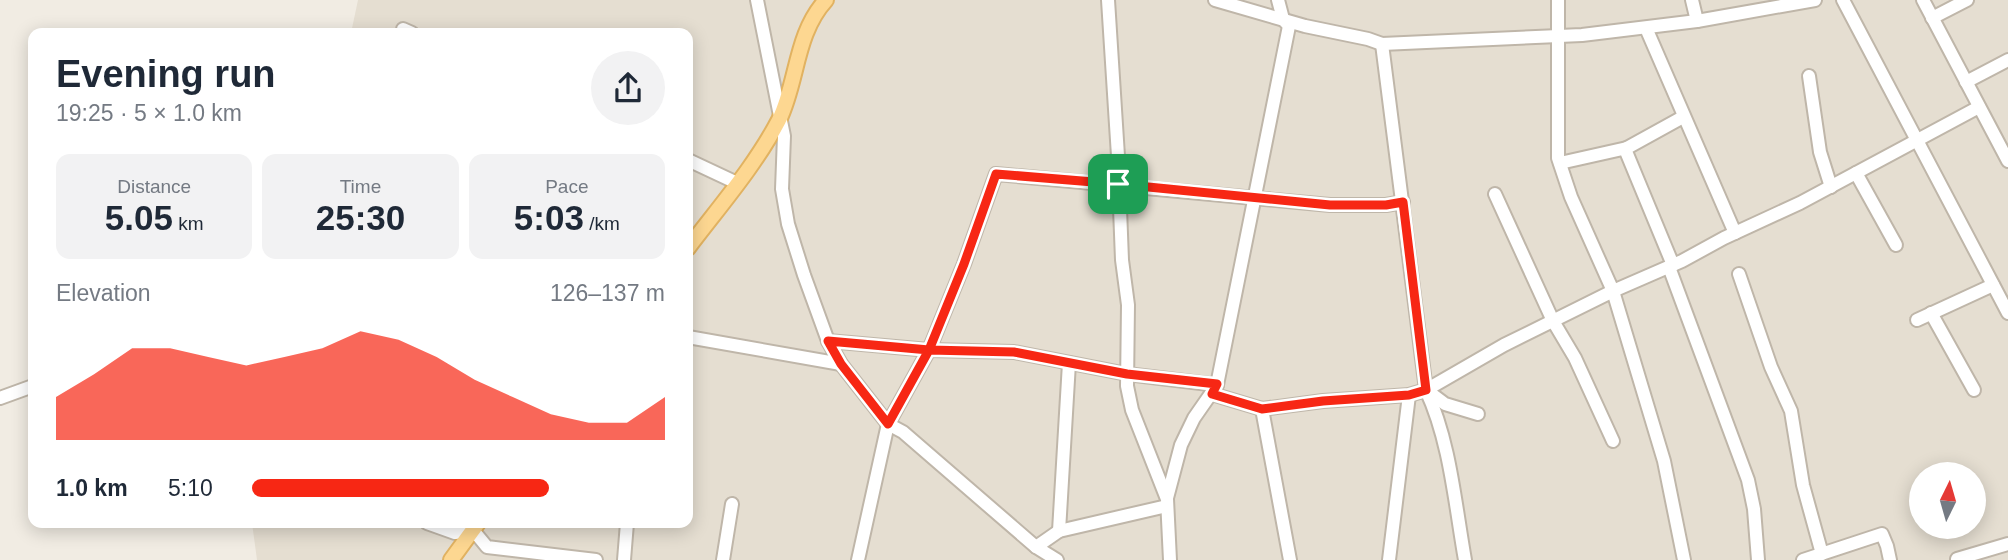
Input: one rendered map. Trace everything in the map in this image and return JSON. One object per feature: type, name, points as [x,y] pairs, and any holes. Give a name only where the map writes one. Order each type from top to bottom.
[{"type":"main road","points":[[693,241],[752,163],[779,118],[803,35],[826,0]]},
{"type":"main road","points":[[451,560],[475,528]]},
{"type":"street","points":[[757,0],[774,75],[783,136],[782,189],[788,224],[828,341],[841,364],[888,424],[903,432],[1036,547],[1057,560]]},
{"type":"street","points":[[1108,0],[1122,260],[1128,305],[1127,374],[1132,410],[1167,502]]},
{"type":"street","points":[[1215,0],[1382,44],[1558,36],[1646,28],[1815,0]]},
{"type":"street","points":[[1170,560],[1167,502],[1181,445],[1215,389],[1289,26],[1283,19],[1278,0]]},
{"type":"street","points":[[1558,0],[1557,117],[1560,163],[1571,197],[1613,291],[1664,461],[1682,560]]},
{"type":"street","points":[[1692,0],[1697,20]]},
{"type":"street","points":[[1843,0],[2008,313]]},
{"type":"street","points":[[1923,0],[1979,107],[2004,143],[2008,161]]},
{"type":"street","points":[[1932,18],[1967,0]]},
{"type":"street","points":[[1646,28],[1735,233]]},
{"type":"street","points":[[1382,44],[1426,390],[1435,408],[1447,459],[1465,560]]},
{"type":"street","points":[[1966,82],[2008,60]]},
{"type":"street","points":[[1809,76],[1820,152],[1831,187]]},
{"type":"street","points":[[828,341],[929,350],[1014,352],[1215,389],[1262,409],[1323,401],[1409,395],[1426,390],[1613,291],[1671,266],[1831,187],[1979,107]]},
{"type":"street","points":[[1560,163],[1627,148],[1684,117]]},
{"type":"street","points":[[1627,148],[1625,149],[1671,266],[1748,481],[1754,509],[1758,560]]},
{"type":"street","points":[[693,162],[737,183]]},
{"type":"street","points":[[1856,173],[1896,245]]},
{"type":"street","points":[[858,560],[888,424],[929,350],[964,264],[996,174],[1330,205],[1386,205],[1403,202]]},
{"type":"street","points":[[1495,194],[1553,321],[1575,358],[1613,441]]},
{"type":"street","points":[[1739,274],[1771,367],[1791,411],[1803,485],[1821,556]]},
{"type":"street","points":[[1917,320],[1993,285]]},
{"type":"street","points":[[1931,313],[1974,390]]},
{"type":"street","points":[[693,338],[841,364]]},
{"type":"street","points":[[1059,531],[1069,363]]},
{"type":"street","points":[[0,398],[28,388]]},
{"type":"street","points":[[1426,390],[1445,404],[1478,415]]},
{"type":"street","points":[[1389,560],[1409,395]]},
{"type":"street","points":[[1262,409],[1290,560]]},
{"type":"street","points":[[1036,547],[1059,531],[1167,502]]},
{"type":"street","points":[[723,560],[732,504]]},
{"type":"street","points":[[441,528],[455,533],[470,528]]},
{"type":"street","points":[[477,528],[488,547],[596,560]]},
{"type":"street","points":[[624,560],[627,528]]},
{"type":"street","points":[[1803,560],[1882,534],[1890,560]]},
{"type":"street","points":[[1957,559],[2008,544]]},
{"type":"shaded area","points":[[358,0],[2008,0],[2008,560],[257,560],[253,528],[693,528],[693,28],[352,28]]},
{"type":"route","points":[[1118,184],[996,174],[964,264],[929,350],[888,424],[841,364],[828,341],[929,350],[1014,352],[1046,357],[1127,374],[1217,384],[1212,394],[1262,409],[1323,401],[1409,395],[1426,390],[1403,202],[1386,205],[1330,205],[1118,184]]}]
